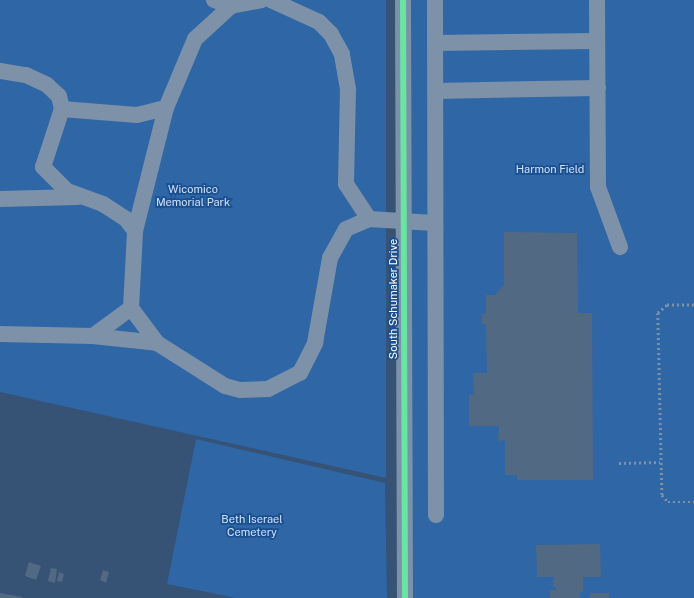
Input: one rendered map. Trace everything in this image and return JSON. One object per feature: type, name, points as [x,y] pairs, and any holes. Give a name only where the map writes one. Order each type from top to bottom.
[{"type":"street","points":[[214,0],[231,6],[261,0]]},
{"type":"street","points":[[271,0],[319,22],[331,34],[342,54],[348,89],[346,184],[369,219]]},
{"type":"street","name":"South Schumaker Drive","points":[[403,0],[405,598]]},
{"type":"street","points":[[435,0],[436,91],[434,223],[436,515]]},
{"type":"street","points":[[597,0],[598,187],[620,248]]},
{"type":"street","points":[[231,6],[195,39],[166,108],[136,231],[131,308],[157,343],[225,386],[240,390],[268,389],[300,374],[316,344],[330,258],[346,229],[369,219],[434,223]]},
{"type":"street","points":[[435,43],[597,41]]},
{"type":"street","points":[[0,71],[26,75],[47,85],[59,96],[62,109],[43,167],[43,187],[38,199]]},
{"type":"street","points":[[436,91],[598,88]]},
{"type":"street","points":[[62,109],[137,115],[166,108]]},
{"type":"street","points":[[43,167],[59,185],[80,197],[103,204],[126,219],[136,231]]},
{"type":"street","points":[[0,198],[38,199],[80,197]]},
{"type":"street","points":[[93,336],[131,308]]},
{"type":"street","points":[[0,334],[93,336],[157,343]]},
{"type":"path","points":[[694,305],[667,305],[658,313],[660,462],[662,495],[668,502],[694,502]]},
{"type":"path","points":[[619,463],[660,462]]},
{"type":"green space","name":"Wicomico Memorial Park","points":[[0,0],[386,0],[386,478],[0,392]]},
{"type":"green space","name":"Harmon Field","points":[[404,0],[694,0],[694,598],[412,598]]},
{"type":"green space","name":"Beth Iserael Cemetery","points":[[196,439],[385,483],[387,598],[236,598],[167,584]]},
{"type":"building","points":[[504,232],[577,233],[578,313],[592,313],[593,480],[517,480],[517,475],[505,475],[505,440],[498,441],[499,426],[469,426],[469,395],[474,395],[473,373],[487,373],[486,324],[482,324],[482,314],[486,314],[486,295],[495,295],[504,285]]},
{"type":"building","points":[[600,544],[601,577],[583,577],[583,592],[580,592],[580,598],[550,598],[550,590],[556,590],[556,587],[553,587],[553,580],[555,577],[537,577],[536,545]]},
{"type":"building","points":[[29,562],[41,566],[36,580],[25,576]]},
{"type":"building","points":[[51,568],[57,569],[55,583],[48,581]]},
{"type":"building","points":[[103,570],[109,572],[106,583],[100,580]]},
{"type":"building","points":[[59,572],[64,574],[62,582],[57,581]]},
{"type":"building","points":[[0,593],[22,597],[22,598],[0,598]]},
{"type":"building","points":[[590,593],[609,593],[609,598],[590,598]]},
{"type":"cycle path","points":[[403,0],[405,598]]}]
